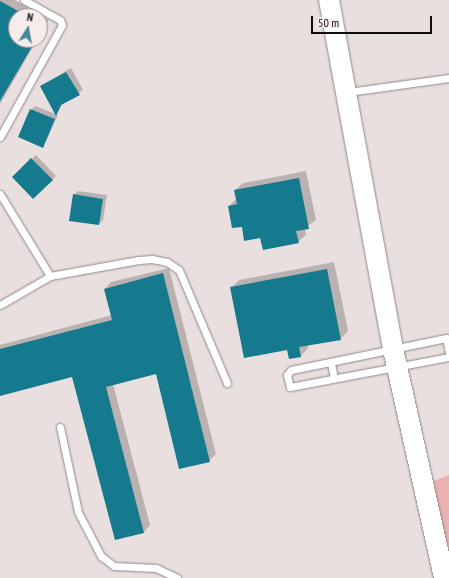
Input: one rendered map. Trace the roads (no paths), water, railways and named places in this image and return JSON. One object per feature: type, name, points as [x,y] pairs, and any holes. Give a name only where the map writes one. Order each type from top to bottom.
[{"type":"street","points":[[329,0],[395,358],[444,578]]},
{"type":"lane","points":[[0,136],[62,25],[60,20],[24,0]]},
{"type":"lane","points":[[346,92],[449,78]]},
{"type":"lane","points":[[0,194],[50,276]]},
{"type":"lane","points":[[0,305],[50,276],[139,260],[152,259],[168,262],[179,270],[227,383]]},
{"type":"lane","points":[[449,353],[446,338],[395,358],[334,378],[290,387],[287,375],[291,370],[331,362],[395,358],[449,357]]},
{"type":"lane","points":[[331,362],[334,378]]},
{"type":"lane","points":[[60,427],[78,512],[101,556],[114,566],[156,568],[176,578]]}]
